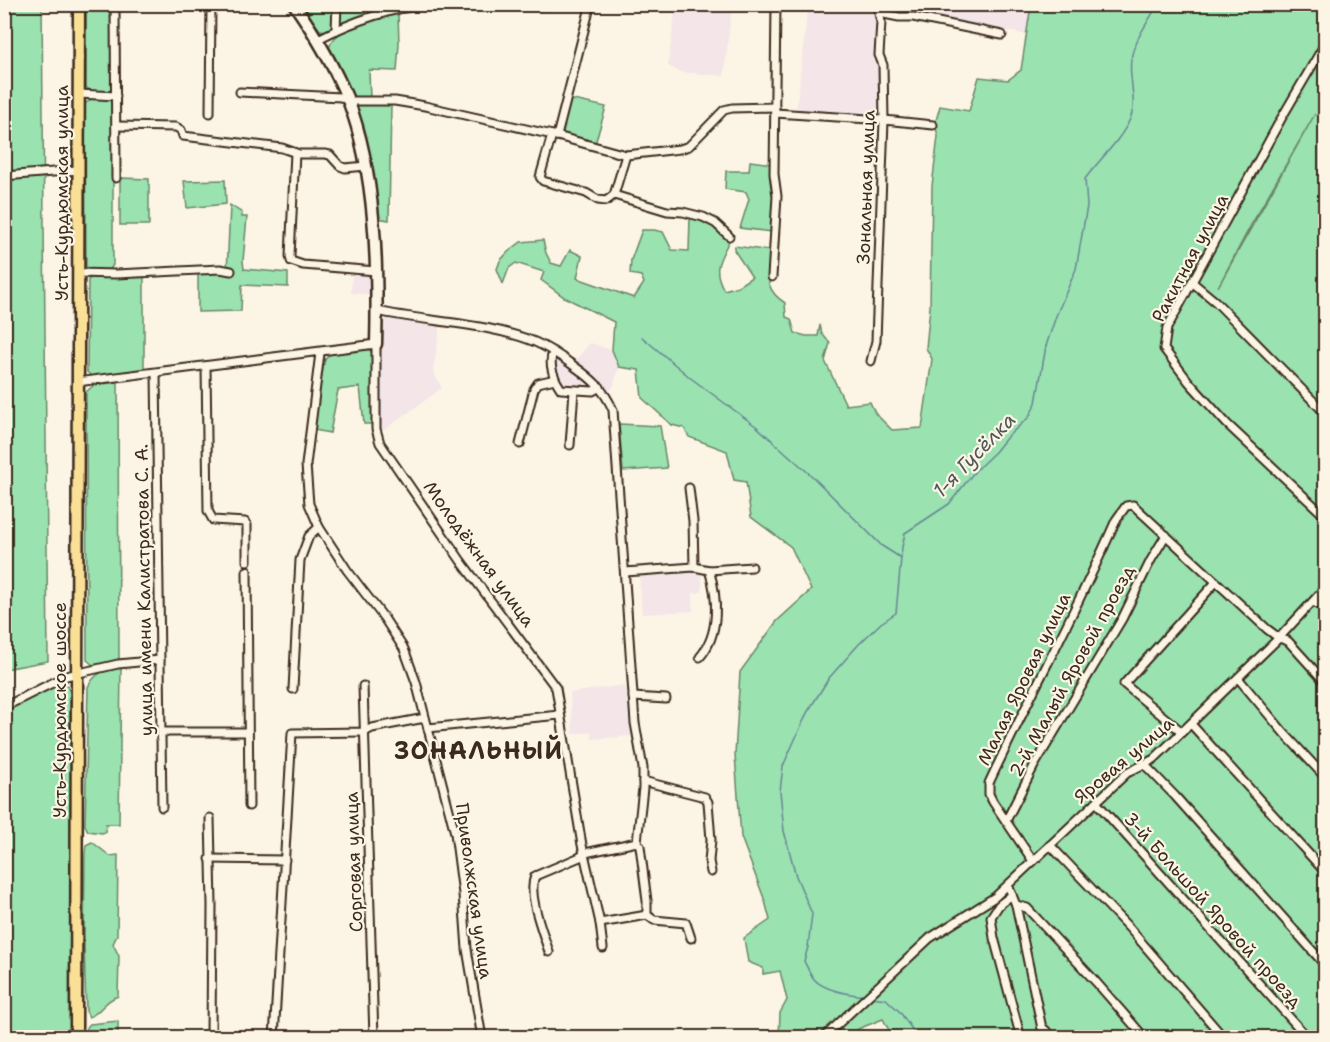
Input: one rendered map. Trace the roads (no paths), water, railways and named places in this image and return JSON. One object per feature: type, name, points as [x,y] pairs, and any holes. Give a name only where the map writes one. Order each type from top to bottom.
[{"type":"main road","name":"Усть-Курдюмская улица","points":[[77,382],[79,4]]},
{"type":"main road","name":"Усть-Курдюмское шоссе","points":[[76,1038],[77,382]]},
{"type":"street","points":[[115,4],[116,177]]},
{"type":"street","points":[[210,113],[211,4]]},
{"type":"street","name":"Молодёжная улица","points":[[294,4],[318,39],[348,101],[366,166],[373,218],[376,271],[376,429],[380,443],[461,561],[552,681],[558,696],[603,948]]},
{"type":"street","points":[[336,30],[337,4]]},
{"type":"street","points":[[318,39],[383,13],[429,5],[561,4]]},
{"type":"street","points":[[588,4],[589,11],[580,51],[540,177],[543,182],[586,193],[598,200],[606,201],[617,190],[626,154]]},
{"type":"street","points":[[772,277],[777,196],[774,174],[776,4]]},
{"type":"street","name":"Зональная улица","points":[[871,361],[876,341],[884,120],[883,65],[879,55],[881,22],[877,4]]},
{"type":"street","points":[[879,13],[913,17],[1002,35]]},
{"type":"street","name":"Ракитная улица","points":[[1326,42],[1167,327],[1164,349],[1189,382],[1227,424],[1326,517]]},
{"type":"street","points":[[240,92],[340,97],[348,101],[395,101],[554,135],[626,154],[680,149],[689,146],[708,128],[719,113],[732,108],[775,110],[933,126]]},
{"type":"street","points":[[79,94],[116,96]]},
{"type":"street","points":[[116,126],[176,127],[181,130],[183,136],[282,148],[295,153],[330,155],[345,168],[366,166]]},
{"type":"street","points":[[295,153],[291,261],[303,265],[376,271]]},
{"type":"street","points":[[4,176],[78,170]]},
{"type":"street","points":[[614,195],[667,211],[703,217],[715,223],[729,236]]},
{"type":"street","points":[[78,273],[116,274],[220,269],[231,271]]},
{"type":"street","points":[[1192,282],[1216,302],[1326,414]]},
{"type":"street","points":[[377,311],[525,338],[553,351],[600,387],[613,410],[633,697],[643,781],[637,842],[640,846],[647,901],[646,915]]},
{"type":"street","points":[[77,382],[320,353],[376,344]]},
{"type":"street","points":[[553,351],[550,357],[555,379],[561,389],[593,391],[600,387]]},
{"type":"street","name":"Приволжская улица","points":[[320,353],[306,473],[309,504],[319,527],[347,570],[384,618],[404,649],[416,682],[455,833],[467,950],[482,1038]]},
{"type":"street","points":[[206,367],[208,511],[213,520],[244,522],[247,525],[247,561]]},
{"type":"street","name":"улица имени Калистратова С. А.","points":[[156,373],[162,807]]},
{"type":"street","points":[[520,444],[534,388],[538,383],[555,379]]},
{"type":"street","points":[[570,445],[574,391]]},
{"type":"street","points":[[689,488],[693,521],[694,567]]},
{"type":"street","name":"Малая Яровая улица","points":[[1033,861],[989,794],[989,783],[1067,627],[1116,520],[1126,506],[1133,505],[1166,535]]},
{"type":"street","points":[[293,688],[300,560],[309,536],[319,527]]},
{"type":"street","points":[[1166,535],[1279,638],[1288,641],[1326,683]]},
{"type":"street","name":"2-й Малый Яровой проезд","points":[[1006,821],[1034,766],[1117,629],[1166,535]]},
{"type":"street","points":[[625,572],[694,567],[709,570],[752,567]]},
{"type":"street","points":[[700,657],[708,647],[716,605],[709,570]]},
{"type":"street","points":[[247,571],[249,806]]},
{"type":"street","points":[[1182,732],[1125,684],[1216,582]]},
{"type":"street","name":"Яровая улица","points":[[823,1038],[930,938],[995,897],[1127,773],[1154,759],[1279,638],[1326,587]]},
{"type":"street","points":[[1312,602],[1326,608]]},
{"type":"street","points":[[4,707],[66,676],[118,664],[160,660]]},
{"type":"street","points":[[1238,678],[1326,778]]},
{"type":"street","name":"Сорговая улица","points":[[363,686],[374,1038]]},
{"type":"street","points":[[633,697],[666,699]]},
{"type":"street","points":[[428,728],[560,715]]},
{"type":"street","points":[[274,1038],[292,733],[364,732],[372,728],[425,718]]},
{"type":"street","points":[[1191,724],[1326,873]]},
{"type":"street","points":[[162,732],[248,732]]},
{"type":"street","points":[[1144,764],[1326,966]]},
{"type":"street","points":[[643,781],[705,797],[708,802],[711,872]]},
{"type":"street","name":"3-й Большой Яровой проезд","points":[[1096,802],[1308,1038]]},
{"type":"street","points":[[210,818],[211,1038]]},
{"type":"street","points":[[549,952],[536,911],[532,882],[535,876],[542,871],[580,858],[585,852],[637,842]]},
{"type":"street","points":[[1050,845],[1131,930],[1224,1038]]},
{"type":"street","points":[[210,859],[285,860]]},
{"type":"street","points":[[1008,885],[1016,905],[1044,1038]]},
{"type":"street","points":[[1012,895],[999,905],[991,917],[994,938],[1021,1038]]},
{"type":"street","points":[[1016,905],[1027,908],[1144,1038]]},
{"type":"street","points":[[600,924],[646,915],[654,920],[686,923],[691,938]]},
{"type":"street","points":[[1041,1027],[1054,1038]]},
{"type":"waterway","name":"1-я Гусёлка","points":[[865,996],[838,991],[818,983],[804,961],[812,914],[796,876],[784,831],[780,791],[783,766],[807,713],[829,678],[859,644],[881,623],[896,613],[905,533],[949,504],[975,471],[1029,417],[1036,403],[1046,346],[1076,269],[1087,206],[1085,179],[1115,142],[1130,119],[1133,105],[1131,59],[1138,38],[1158,4]]},
{"type":"waterway","points":[[642,337],[692,379],[757,427],[813,477],[882,546],[901,558]]},
{"type":"waterway","name":"1-я Гусёлка","points":[[872,997],[886,999],[900,1012],[918,1038]]},
{"type":"district","name":"ЗОНАЛЬНЫЙ","points":[[479,751]]}]
